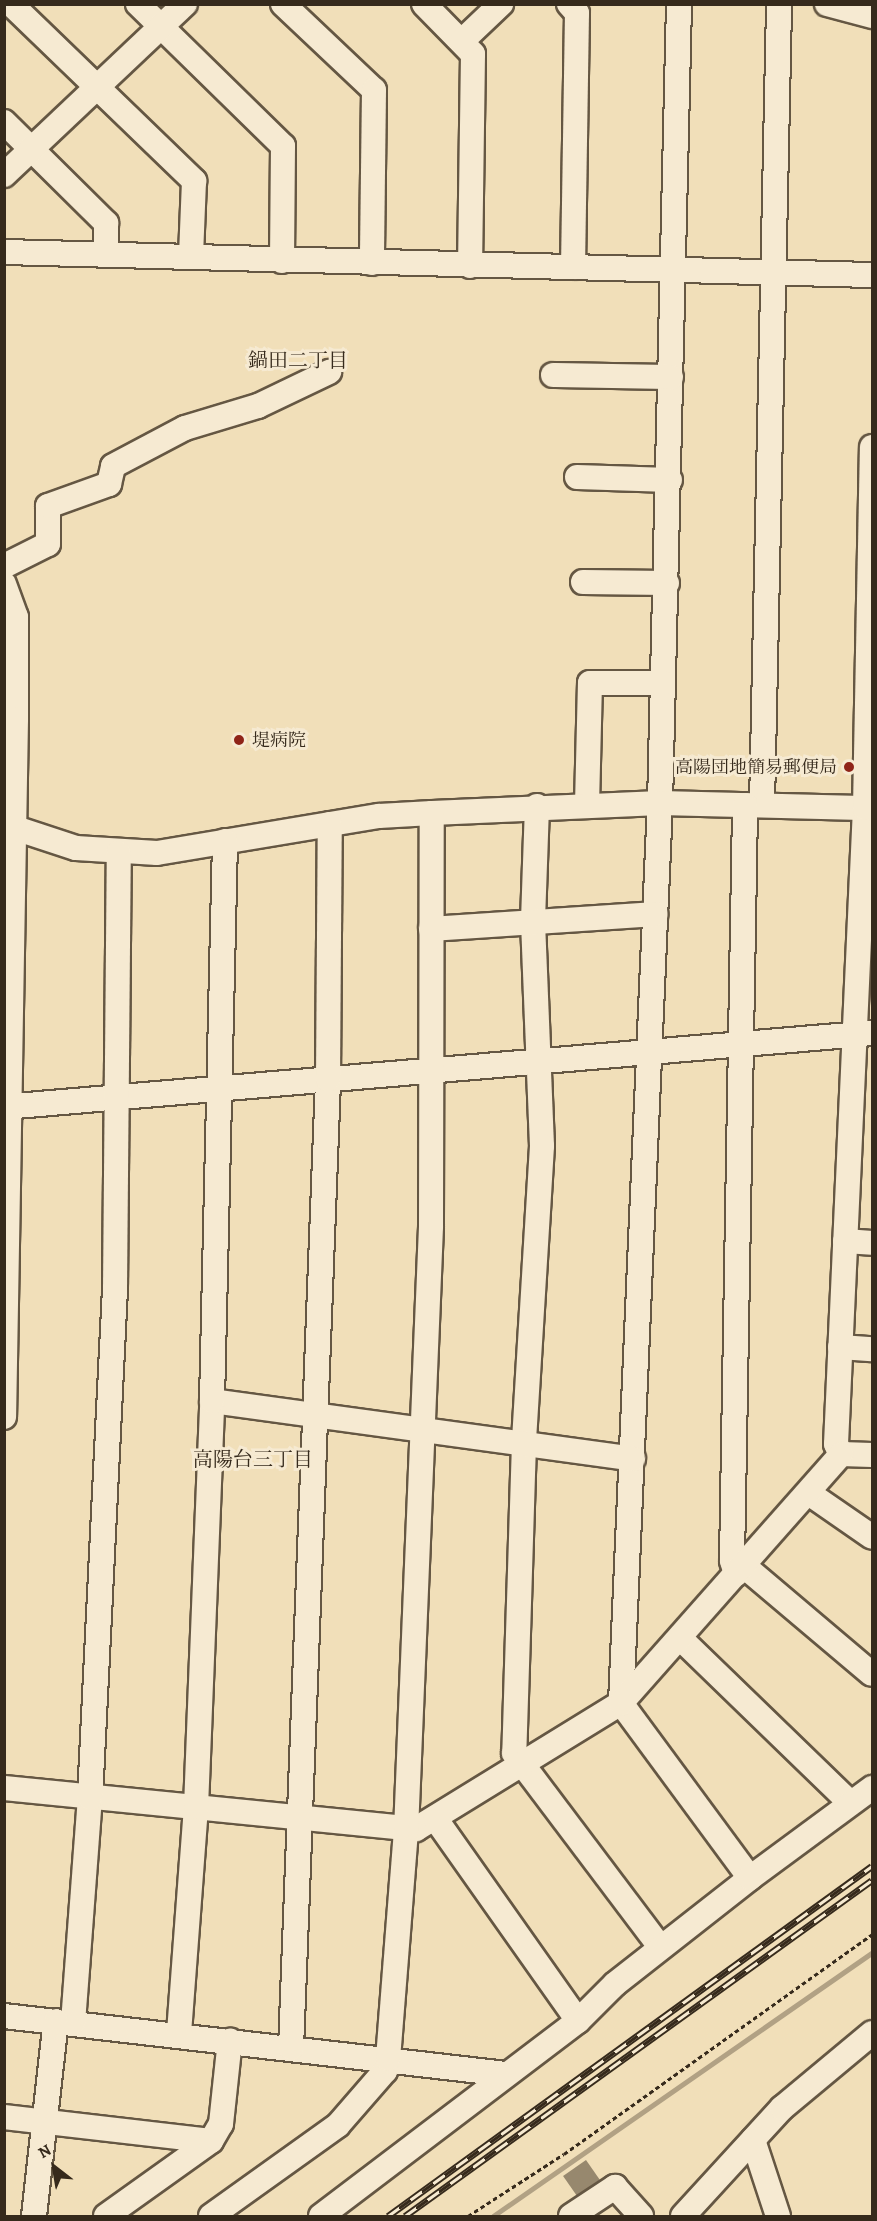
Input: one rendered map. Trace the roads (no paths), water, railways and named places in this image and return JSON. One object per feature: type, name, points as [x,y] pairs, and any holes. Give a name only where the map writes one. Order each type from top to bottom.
[{"type":"street","points":[[11,4],[194,181],[191,256]]},
{"type":"street","points":[[138,4],[283,146],[282,261]]},
{"type":"street","points":[[4,175],[185,4]]},
{"type":"street","points":[[283,4],[374,90],[372,263]]},
{"type":"street","points":[[424,4],[473,54],[470,266]]},
{"type":"street","points":[[462,41],[501,4]]},
{"type":"street","points":[[569,4],[577,13],[573,267]]},
{"type":"street","points":[[680,4],[670,480],[660,803],[621,1703],[750,1878]]},
{"type":"street","points":[[779,4],[753,805],[741,1043],[732,1561],[740,1570],[873,1674]]},
{"type":"street","points":[[827,4],[873,16]]},
{"type":"street","points":[[4,122],[106,223],[106,255]]},
{"type":"street","points":[[4,252],[873,275]]},
{"type":"street","points":[[4,566],[48,544],[48,506],[109,484],[113,466],[185,428],[258,406],[329,372]]},
{"type":"street","points":[[553,375],[671,377]]},
{"type":"street","points":[[841,1454],[836,1444],[845,1241],[861,1138],[871,699],[873,447]]},
{"type":"street","points":[[577,477],[670,480]]},
{"type":"street","points":[[583,582],[667,583]]},
{"type":"street","points":[[4,584],[16,617],[10,719],[15,828],[4,1416]]},
{"type":"street","points":[[587,805],[590,683],[663,683]]},
{"type":"street","points":[[15,828],[76,848],[119,853],[157,853],[330,824],[432,813],[537,806],[660,803],[869,808]]},
{"type":"street","points":[[537,806],[534,922],[537,1062],[542,1146],[525,1443],[514,1753],[660,1947]]},
{"type":"street","points":[[211,2217],[339,2125],[385,2072],[388,2059],[406,1831],[421,1432],[433,1071],[432,813]]},
{"type":"street","points":[[291,2048],[303,1819],[328,1079],[330,824]]},
{"type":"street","points":[[179,2033],[196,1807],[212,1401],[222,1088],[225,841]]},
{"type":"street","points":[[34,2217],[45,2121],[64,2022],[90,1798],[113,1336],[119,853]]},
{"type":"street","points":[[431,929],[656,914]]},
{"type":"street","points":[[8,1106],[864,1033]]},
{"type":"street","points":[[845,1241],[873,1243]]},
{"type":"street","points":[[840,1347],[873,1349]]},
{"type":"street","points":[[212,1401],[421,1432],[525,1443],[633,1460]]},
{"type":"street","points":[[4,1788],[406,1831],[435,1818],[621,1703],[810,1494],[841,1454]]},
{"type":"street","points":[[841,1454],[873,1455]]},
{"type":"street","points":[[810,1494],[873,1537]]},
{"type":"street","points":[[680,1638],[850,1803]]},
{"type":"street","points":[[321,2217],[578,2021],[660,1947],[873,1788]]},
{"type":"street","points":[[435,1818],[578,2021]]},
{"type":"street","points":[[4,2016],[179,2033],[506,2074]]},
{"type":"street","points":[[684,2217],[782,2108],[873,2033]]},
{"type":"street","points":[[106,2217],[211,2141],[220,2124],[230,2040]]},
{"type":"street","points":[[4,2117],[211,2141]]},
{"type":"street","points":[[753,2140],[778,2217]]},
{"type":"street","points":[[571,2217],[615,2187],[641,2217]]},
{"type":"waterway","points":[[493,2216],[872,1953]]},
{"type":"railway","points":[[388,2216],[872,1866]]},
{"type":"railway","points":[[405,2216],[872,1880]]},
{"type":"place","name":"堤病院","points":[[239,740]]},
{"type":"place","name":"高陽団地簡易郵便局","points":[[849,767]]},
{"type":"district","name":"鍋田二丁目","points":[[298,360]]},
{"type":"district","name":"高陽台三丁目","points":[[253,1459]]}]
